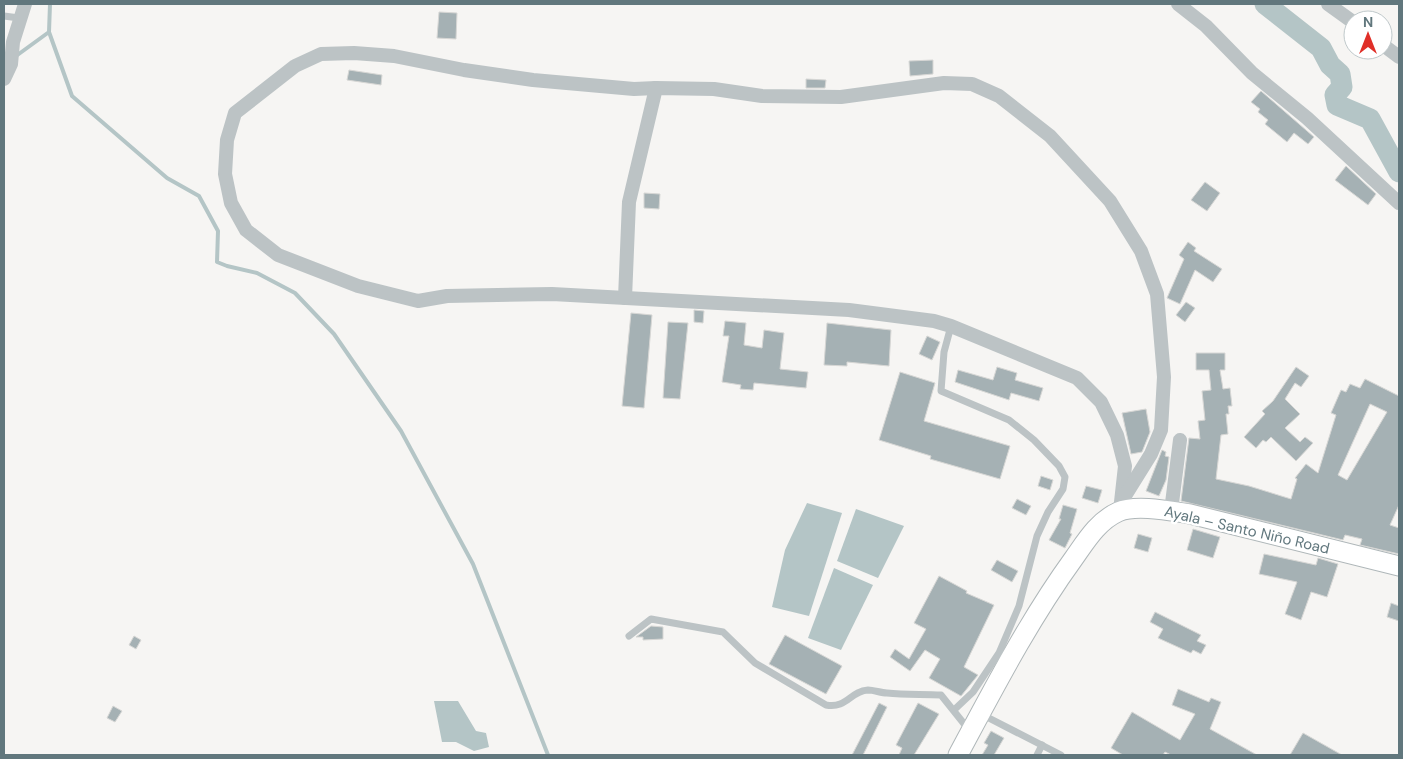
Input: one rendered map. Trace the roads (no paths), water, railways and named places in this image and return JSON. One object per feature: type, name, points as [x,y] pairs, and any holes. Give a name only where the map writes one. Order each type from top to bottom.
[{"type":"street","points":[[4,79],[11,64],[7,42],[25,4]]},
{"type":"street","points":[[1178,4],[1206,26],[1252,73],[1307,118],[1399,203]]},
{"type":"street","points":[[1328,4],[1343,15]]},
{"type":"street","points":[[958,755],[1020,640],[1055,584],[1092,533],[1120,506],[1151,454],[1161,430],[1164,377],[1157,294],[1141,250],[1110,201],[1050,136],[999,96],[972,84],[944,83],[841,97],[762,96],[714,89],[634,89],[533,80],[464,70],[394,56],[354,53],[321,54],[295,66],[235,113],[227,140],[225,174],[231,203],[246,230],[278,255],[358,286],[418,301],[447,296],[526,294],[849,310],[934,320],[1077,378],[1102,402],[1117,435],[1125,466],[1120,506]]},
{"type":"street","points":[[625,298],[629,202],[656,88]]},
{"type":"street","points":[[1171,511],[1180,440]]},
{"type":"street","name":"Ayala – Santo Niño Road","points":[[1120,506],[1171,511],[1399,566]]},
{"type":"lane","points":[[4,16],[18,18]]},
{"type":"lane","points":[[951,326],[944,352],[941,391],[1009,420],[1059,466],[1065,477],[1063,489],[1048,512],[1037,536],[1019,606],[1005,641],[973,692],[954,710]]},
{"type":"lane","points":[[629,636],[651,620],[723,632],[755,663],[826,705],[834,707],[867,690],[914,695],[941,695],[965,725],[976,721],[1042,745],[1060,755]]},
{"type":"lane","points":[[1037,755],[1042,745]]},
{"type":"waterway","points":[[16,56],[49,32],[50,4]]},
{"type":"waterway","points":[[1265,4],[1321,48],[1330,65],[1340,74],[1342,87],[1335,95],[1337,105],[1370,119],[1399,172]]},
{"type":"waterway","points":[[49,32],[72,96],[167,178],[199,196],[218,231],[217,262],[257,273],[295,293],[334,334],[401,431],[473,564],[548,755]]}]
